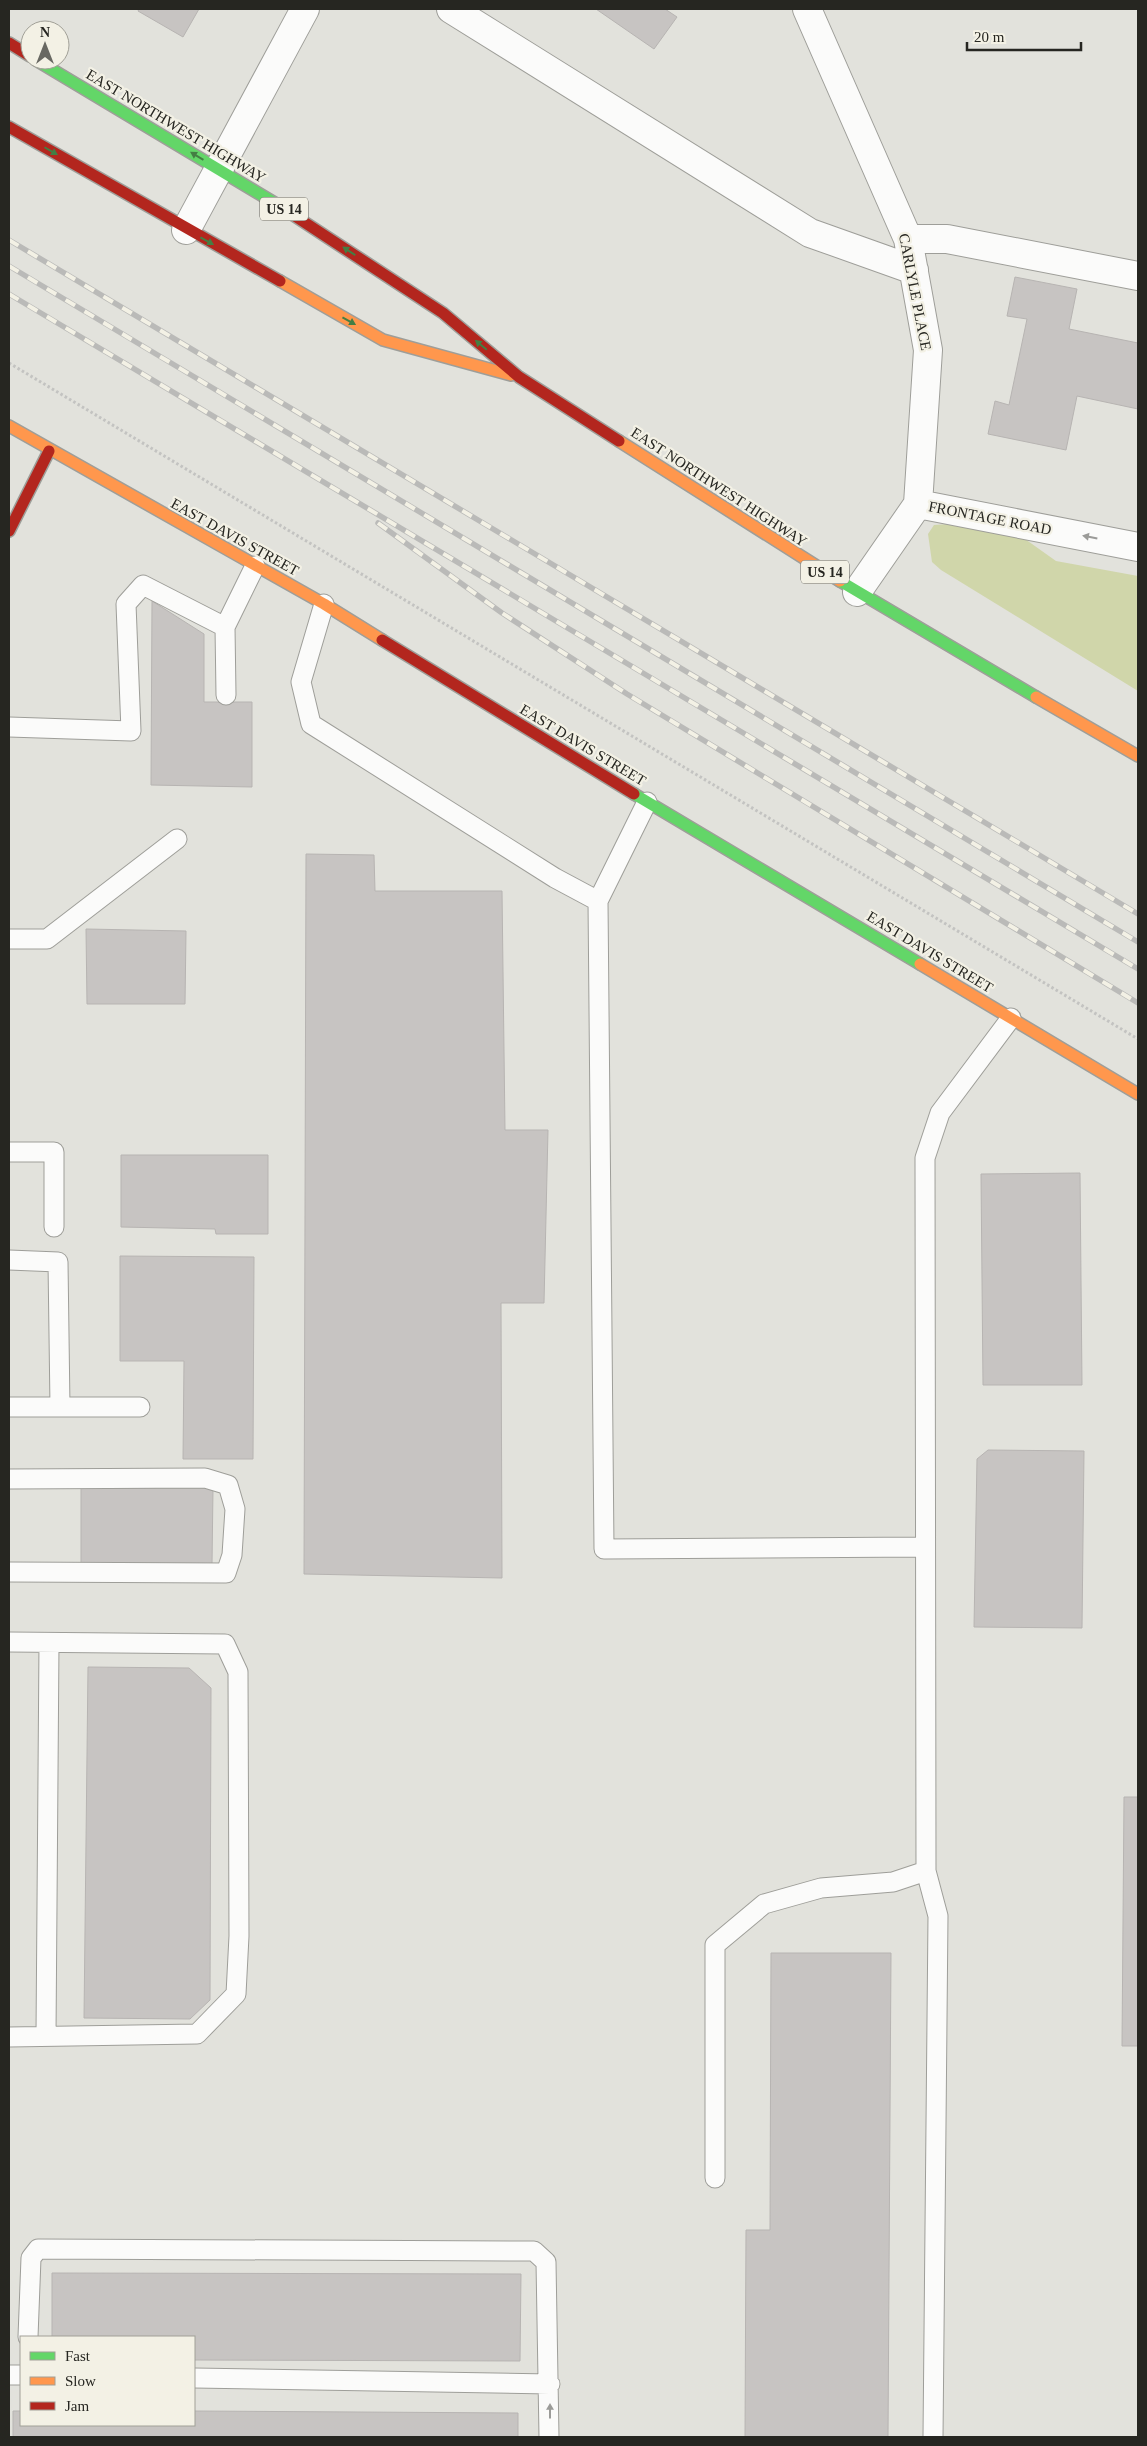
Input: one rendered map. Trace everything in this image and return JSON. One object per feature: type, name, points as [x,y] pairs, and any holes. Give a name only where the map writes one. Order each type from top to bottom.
[{"type":"main road","points":[[9,44],[20,50]]},
{"type":"main road","name":"EAST NORTHWEST HIGHWAY","points":[[53,70],[278,205],[443,313],[519,377],[857,592],[1138,756]]},
{"type":"main road","name":"EAST NORTHWEST HIGHWAY","points":[[9,127],[186,230],[383,340],[519,377]]},
{"type":"main road","name":"EAST DAVIS STREET","points":[[9,426],[49,451],[324,604],[647,802],[1138,1094]]},
{"type":"main road","points":[[9,531],[49,451]]},
{"type":"street","points":[[186,230],[305,9]]},
{"type":"street","points":[[451,9],[810,233],[914,270]]},
{"type":"street","name":"CARLYLE PLACE","points":[[807,9],[908,239],[928,350],[918,504]]},
{"type":"street","points":[[908,239],[947,239],[1138,276]]},
{"type":"street","name":"FRONTAGE ROAD","points":[[857,592],[918,504],[1138,547]]},
{"type":"lane","points":[[226,695],[225,627],[256,566]]},
{"type":"lane","points":[[9,728],[131,731],[126,604],[143,585],[225,627]]},
{"type":"lane","points":[[324,604],[301,682],[311,724],[555,878],[598,901]]},
{"type":"lane","points":[[647,802],[598,901],[604,1548],[925,1547]]},
{"type":"lane","points":[[9,939],[47,939],[176,839]]},
{"type":"lane","points":[[933,2437],[938,1916],[926,1871],[925,1158],[940,1113],[1012,1018]]},
{"type":"lane","points":[[9,1152],[54,1152],[54,1227]]},
{"type":"lane","points":[[9,1260],[58,1262],[60,1407]]},
{"type":"lane","points":[[9,1407],[140,1407]]},
{"type":"lane","points":[[9,1479],[205,1478],[228,1485],[235,1509],[232,1556],[226,1573],[9,1572]]},
{"type":"lane","points":[[9,1642],[225,1644],[238,1672],[238,1936],[236,1994],[197,2034],[9,2037]]},
{"type":"lane","points":[[46,2036],[49,1642]]},
{"type":"lane","points":[[716,2178],[716,1945],[764,1904],[821,1888],[893,1882],[926,1871]]},
{"type":"lane","points":[[28,2336],[31,2258],[38,2249],[534,2251],[546,2262],[550,2384],[549,2437]]},
{"type":"lane","points":[[195,2378],[550,2384]]},
{"type":"path","points":[[9,363],[1138,1039]]},
{"type":"green space","points":[[949,524],[1025,539],[1056,561],[1138,576],[1138,691],[941,570],[932,562],[928,534],[934,525]]},
{"type":"building","points":[[139,9],[199,9],[183,37],[138,11]]},
{"type":"building","points":[[596,9],[665,9],[677,17],[654,49]]},
{"type":"building","points":[[1015,277],[1077,289],[1069,329],[1138,343],[1138,409],[1077,396],[1066,450],[988,434],[995,401],[1009,405],[1027,319],[1007,316]]},
{"type":"building","points":[[152,601],[204,634],[204,702],[252,702],[252,787],[151,785]]},
{"type":"building","points":[[306,854],[374,855],[375,891],[502,891],[505,1130],[548,1130],[544,1303],[501,1303],[502,1578],[304,1574]]},
{"type":"building","points":[[86,929],[186,931],[185,1004],[87,1004]]},
{"type":"building","points":[[121,1155],[268,1155],[268,1234],[216,1234],[215,1229],[121,1227]]},
{"type":"building","points":[[1080,1173],[1082,1385],[983,1385],[981,1174]]},
{"type":"building","points":[[120,1256],[254,1257],[253,1459],[183,1459],[184,1361],[120,1361]]},
{"type":"building","points":[[988,1450],[1084,1451],[1082,1628],[974,1627],[977,1459]]},
{"type":"building","points":[[81,1488],[213,1488],[212,1565],[81,1564]]},
{"type":"building","points":[[88,1667],[189,1668],[211,1688],[210,2000],[190,2019],[84,2018]]},
{"type":"building","points":[[1124,1797],[1138,1797],[1138,2046],[1122,2046]]},
{"type":"building","points":[[771,1953],[891,1953],[888,2437],[745,2437],[746,2230],[770,2230]]},
{"type":"building","points":[[52,2273],[521,2274],[520,2361],[195,2360],[195,2336],[52,2336]]},
{"type":"building","points":[[13,2411],[20,2411],[20,2426],[195,2426],[195,2411],[518,2413],[518,2437],[13,2437]]},
{"type":"railway","points":[[9,240],[1138,914]]},
{"type":"railway","points":[[9,266],[1138,942]]},
{"type":"railway","points":[[9,294],[1138,969]]},
{"type":"railway","points":[[378,523],[502,613],[627,694],[1138,1003]]},
{"type":"traffic: fast","points":[[53,70],[278,205]]},
{"type":"traffic: fast","points":[[840,581],[1036,697]]},
{"type":"traffic: fast","points":[[634,794],[920,964]]},
{"type":"traffic: slow","points":[[280,281],[383,340],[511,375]]},
{"type":"traffic: slow","points":[[9,426],[324,604],[382,640]]},
{"type":"traffic: slow","points":[[619,441],[840,581]]},
{"type":"traffic: slow","points":[[1036,697],[1138,756]]},
{"type":"traffic: slow","points":[[920,964],[1138,1094]]},
{"type":"traffic: jam","points":[[9,43],[20,50]]},
{"type":"traffic: jam","points":[[9,127],[280,281]]},
{"type":"traffic: jam","points":[[278,205],[443,313],[519,377],[619,441]]},
{"type":"traffic: jam","points":[[9,531],[49,451]]},
{"type":"traffic: jam","points":[[382,640],[634,794]]}]
